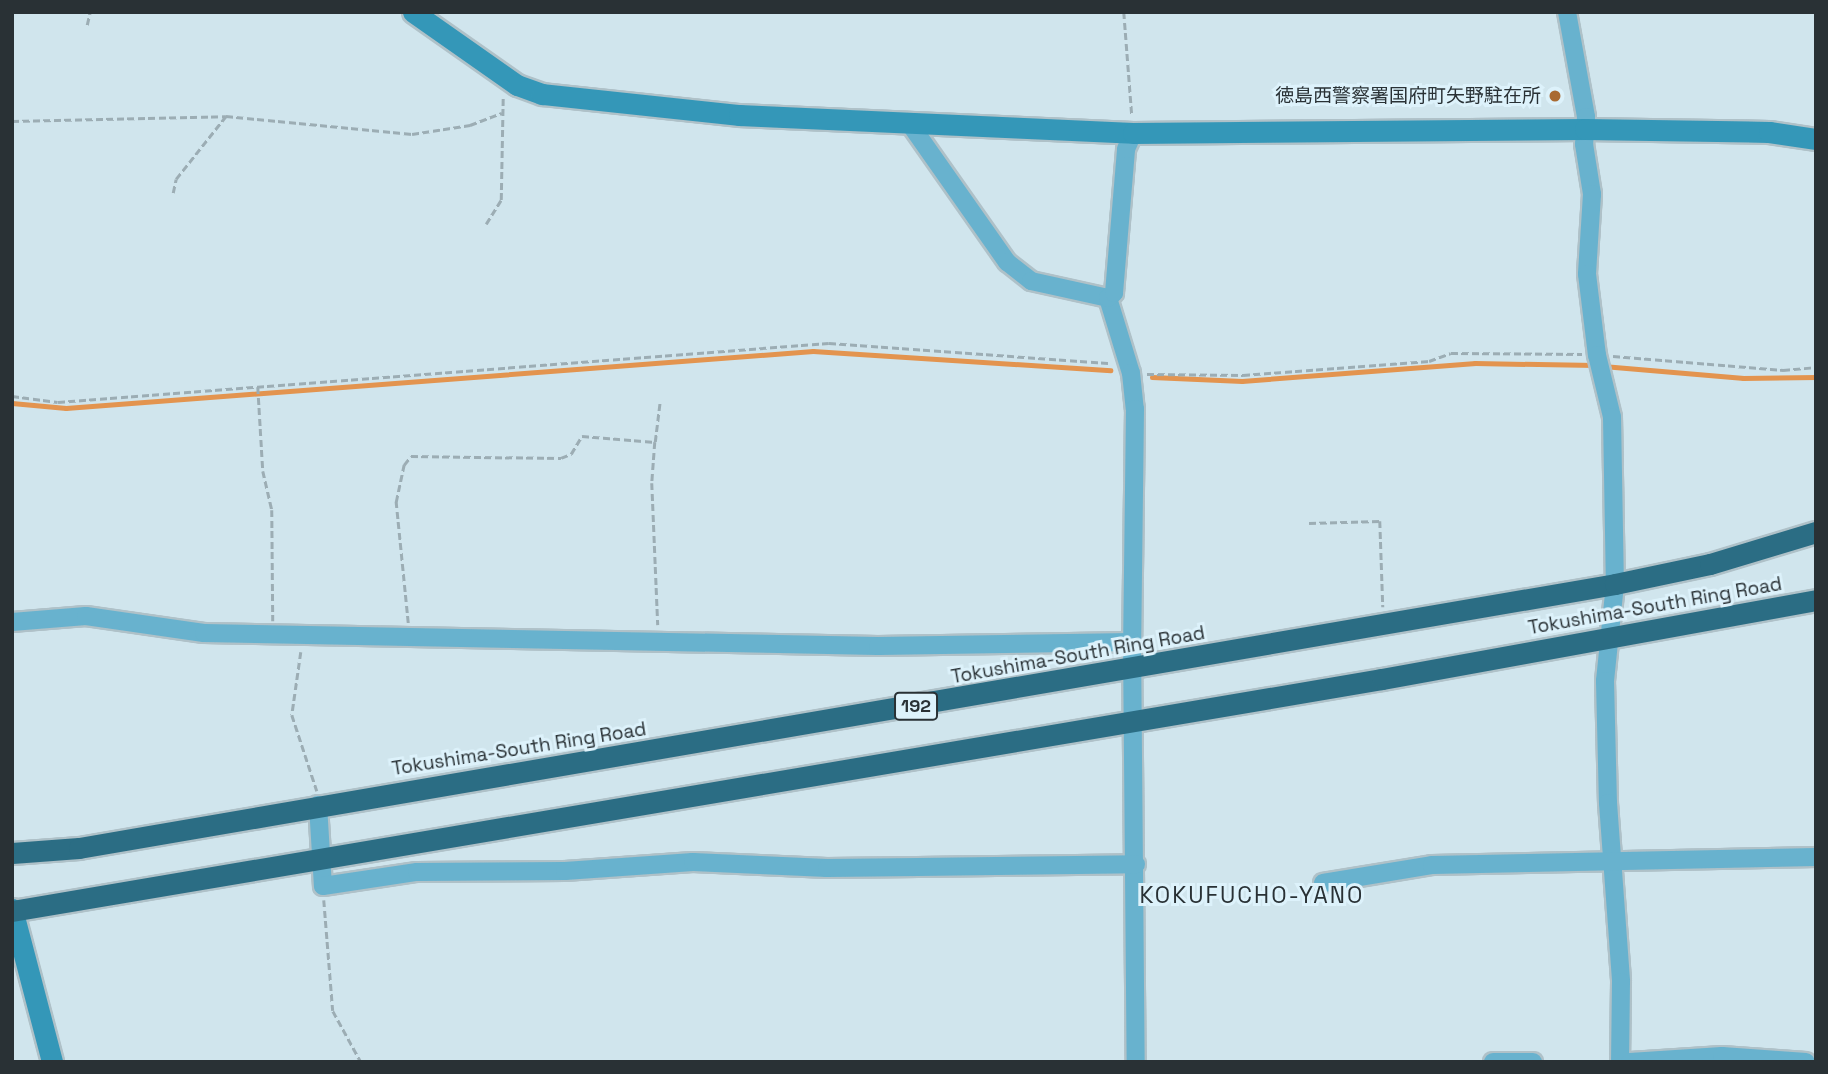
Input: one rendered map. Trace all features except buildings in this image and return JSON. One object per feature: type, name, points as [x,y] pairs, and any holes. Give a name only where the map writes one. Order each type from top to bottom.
[{"type":"highway","name":"Tokushima-South Ring Road","points":[[12,853],[79,848],[318,805],[1132,670],[1615,584],[1710,564],[1816,532]]},
{"type":"highway","name":"Tokushima-South Ring Road","points":[[12,910],[1132,722],[1816,600]]},
{"type":"street","points":[[413,12],[505,77],[542,94],[788,119],[1133,133],[1585,129],[1769,132],[1816,139]]},
{"type":"street","points":[[1567,12],[1592,194],[1587,274],[1599,363],[1612,418],[1615,584],[1607,638],[1608,803],[1621,982],[1620,1062]]},
{"type":"street","points":[[910,124],[1007,262],[1031,281],[1108,298]]},
{"type":"street","points":[[1108,298],[1114,293],[1126,149],[1133,133]]},
{"type":"street","points":[[1108,298],[1130,369],[1135,409],[1132,722],[1136,864],[1136,1062]]},
{"type":"street","points":[[12,622],[86,616],[204,633],[878,646],[1132,642]]},
{"type":"street","points":[[318,805],[323,886],[417,872],[565,870],[694,862],[827,868],[1136,864]]},
{"type":"street","points":[[1323,883],[1432,865],[1816,857]]},
{"type":"street","points":[[12,910],[51,1062]]},
{"type":"street","points":[[1630,1062],[1722,1056],[1806,1062]]},
{"type":"street","points":[[1500,1061],[1533,1062]]},
{"type":"path","points":[[87,25],[90,12]]},
{"type":"path","points":[[1124,12],[1133,133]]},
{"type":"path","points":[[486,224],[501,200],[505,77]]},
{"type":"path","points":[[12,121],[226,116],[412,134],[470,125],[502,113]]},
{"type":"path","points":[[173,193],[176,179],[226,116]]},
{"type":"path","points":[[12,396],[58,402],[829,343],[1130,369],[1243,375],[1429,361],[1451,352],[1599,363],[1783,370],[1816,367]]},
{"type":"path","points":[[257,387],[263,471],[272,510],[274,634]]},
{"type":"path","points":[[659,640],[652,483],[660,401]]},
{"type":"path","points":[[409,636],[396,502],[404,465],[411,456],[561,458],[571,454],[582,436],[655,442]]},
{"type":"path","points":[[1309,523],[1380,521],[1384,624]]},
{"type":"path","points":[[303,635],[292,715],[318,805]]},
{"type":"path","points":[[323,886],[333,1011],[361,1062]]},
{"type":"waterway","points":[[12,403],[66,408],[813,351],[1110,370]]},
{"type":"waterway","points":[[1152,377],[1242,381],[1475,363],[1595,365]]},
{"type":"waterway","points":[[1603,366],[1743,378],[1816,377]]},
{"type":"place","name":"徳島西警察署国府町矢野駐在所","points":[[1555,96]]},
{"type":"district","name":"KOKUFUCHO-YANO","points":[[1252,895]]}]
